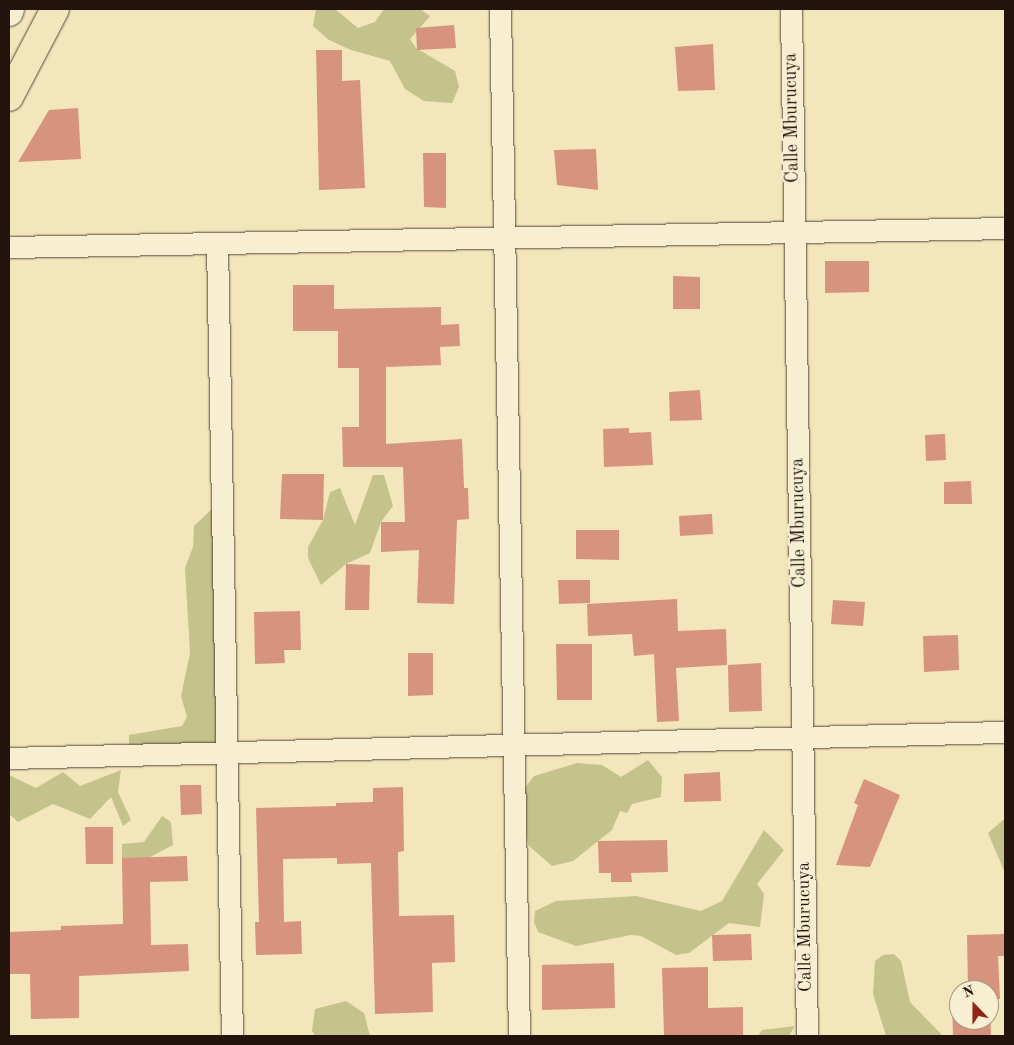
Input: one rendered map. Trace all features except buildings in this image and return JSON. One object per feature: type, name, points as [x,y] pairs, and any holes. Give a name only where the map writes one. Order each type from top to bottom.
[{"type":"highway","points":[[9,96],[55,9]]},
{"type":"street","points":[[500,9],[519,1036]]},
{"type":"street","name":"Calle Mburucuya","points":[[791,9],[807,1036]]},
{"type":"street","points":[[9,248],[1005,228]]},
{"type":"street","points":[[218,244],[232,1036]]},
{"type":"street","points":[[9,758],[1005,732]]},
{"type":"shaded area","points":[[316,9],[335,9],[358,28],[375,22],[384,9],[420,9],[430,16],[410,39],[416,48],[455,71],[459,87],[452,103],[424,101],[405,89],[390,61],[351,50],[329,40],[313,26]]},
{"type":"shaded area","points":[[373,475],[384,475],[393,506],[381,522],[370,553],[346,564],[321,585],[308,558],[308,547],[323,520],[330,492],[340,488],[355,525]]},
{"type":"shaded area","points":[[213,508],[231,718],[212,749],[129,746],[129,735],[182,726],[187,717],[181,696],[190,653],[185,568],[193,547],[194,526]]},
{"type":"shaded area","points":[[648,760],[662,777],[661,797],[632,804],[627,813],[620,811],[612,830],[573,861],[552,866],[528,845],[521,793],[534,776],[577,763],[602,765],[621,777]]},
{"type":"shaded area","points":[[121,770],[118,792],[131,820],[123,826],[111,797],[90,819],[53,804],[18,822],[9,814],[9,775],[36,788],[63,772],[80,786]]},
{"type":"shaded area","points":[[162,816],[171,822],[173,845],[122,872],[122,844],[144,842]]},
{"type":"shaded area","points":[[1005,820],[1005,873],[988,833]]},
{"type":"shaded area","points":[[764,830],[784,850],[757,884],[764,894],[760,927],[729,923],[689,953],[676,955],[641,936],[631,935],[576,946],[538,932],[534,922],[535,911],[556,901],[636,896],[701,911],[722,901]]},
{"type":"shaded area","points":[[894,954],[901,961],[910,1002],[943,1036],[886,1036],[873,994],[875,961],[883,955]]},
{"type":"shaded area","points":[[346,1001],[364,1013],[370,1036],[315,1036],[312,1031],[315,1009]]},
{"type":"shaded area","points":[[795,1026],[789,1036],[758,1036],[762,1030]]}]
